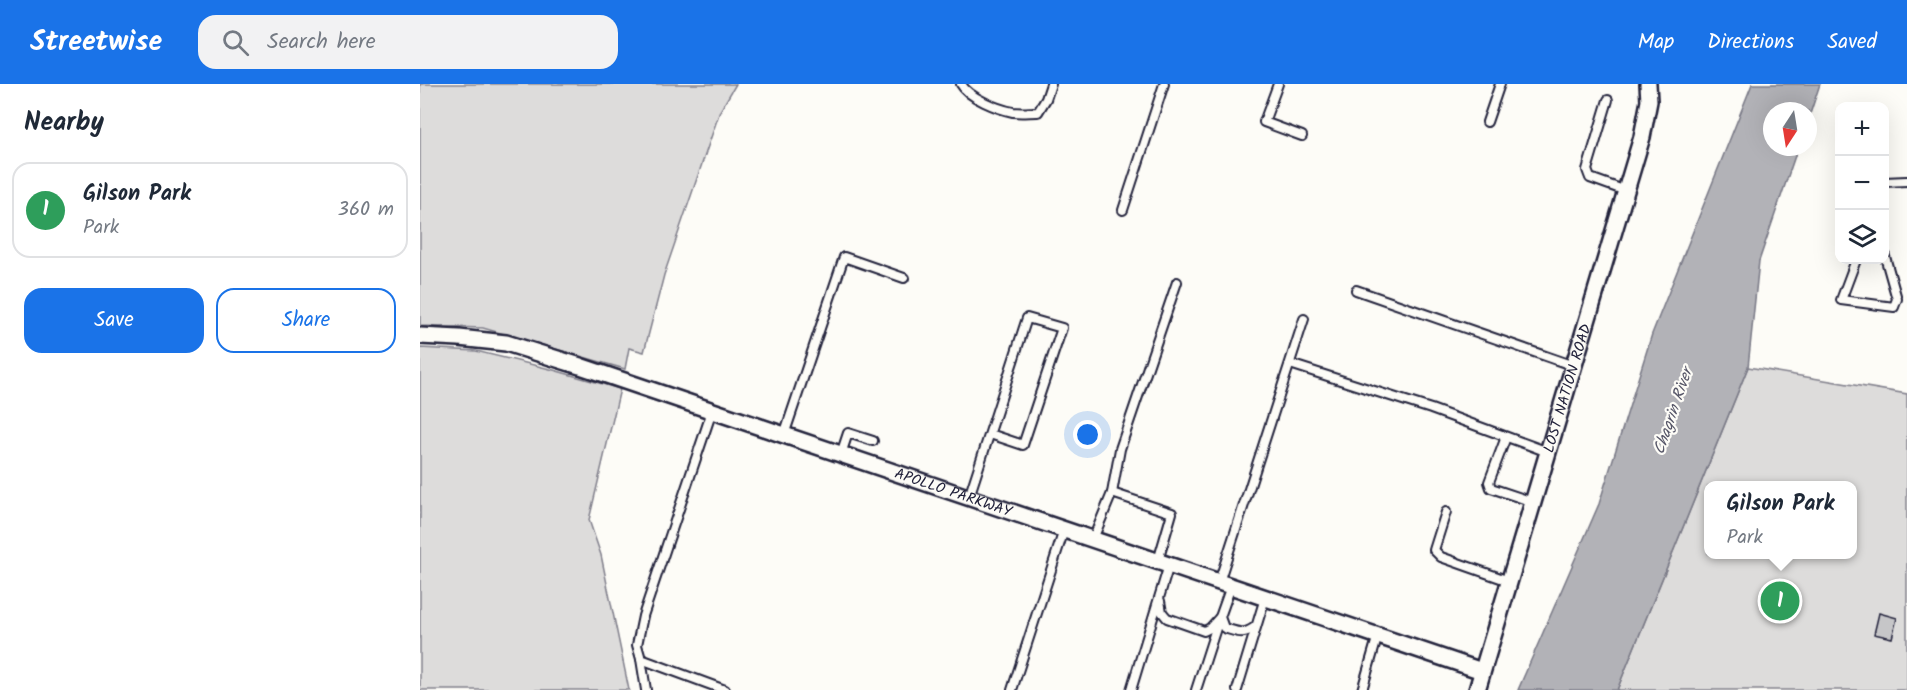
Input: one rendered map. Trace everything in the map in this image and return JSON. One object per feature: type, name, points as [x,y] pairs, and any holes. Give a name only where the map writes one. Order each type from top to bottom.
[{"type":"street","name":"LOST NATION ROAD","points":[[1477,690],[1642,137],[1649,101],[1648,84]]},
{"type":"street","name":"APOLLO PARKWAY","points":[[420,336],[506,343],[1482,671]]},
{"type":"lane","points":[[962,84],[964,88],[987,104],[1014,112],[1038,112],[1051,84]]},
{"type":"lane","points":[[1123,210],[1164,84]]},
{"type":"lane","points":[[1278,84],[1264,123],[1302,136]]},
{"type":"lane","points":[[1487,122],[1500,84]]},
{"type":"lane","points":[[1608,100],[1587,170],[1590,178],[1626,191]]},
{"type":"lane","points":[[1889,182],[1907,181]]},
{"type":"lane","points":[[784,435],[844,257],[904,278]]},
{"type":"lane","points":[[1854,264],[1841,300],[1894,308],[1897,299],[1887,264]]},
{"type":"lane","points":[[1093,539],[1112,493],[1120,449],[1177,282]]},
{"type":"lane","points":[[1356,290],[1574,366]]},
{"type":"lane","points":[[969,497],[1027,318],[1062,328],[1023,445],[990,434]]},
{"type":"lane","points":[[1196,690],[1220,617],[1225,584],[1304,319]]},
{"type":"lane","points":[[1290,364],[1420,406],[1548,452]]},
{"type":"lane","points":[[646,690],[637,645],[643,616],[712,411]]},
{"type":"lane","points":[[841,454],[848,433],[873,441]]},
{"type":"lane","points":[[1506,437],[1489,482],[1491,488],[1533,502]]},
{"type":"lane","points":[[1112,493],[1172,513],[1159,598],[1131,690]]},
{"type":"lane","points":[[1446,512],[1434,550],[1441,558],[1509,581]]},
{"type":"lane","points":[[1012,690],[1064,530]]},
{"type":"lane","points":[[1237,690],[1265,597]]},
{"type":"lane","points":[[1159,598],[1162,612],[1167,618],[1204,631],[1220,617]]},
{"type":"lane","points":[[1220,617],[1224,628],[1240,633],[1248,633],[1257,625]]},
{"type":"lane","points":[[1362,690],[1378,635]]},
{"type":"lane","points":[[641,659],[725,690]]},
{"type":"shaded area","points":[[420,84],[736,84],[720,111],[664,275],[644,352],[629,348],[625,369],[483,328],[420,326]]},
{"type":"shaded area","points":[[420,348],[476,351],[620,389],[589,520],[601,555],[629,690],[420,690]]},
{"type":"shaded area","points":[[1748,367],[1907,394],[1907,690],[1617,690]]},
{"type":"water","name":"Chagrin River","points":[[1752,84],[1820,84],[1814,102],[1763,102],[1763,156],[1795,156],[1759,261],[1748,367],[1617,690],[1518,690],[1599,504],[1652,334]]},
{"type":"building","points":[[1879,613],[1897,618],[1892,638],[1874,634]]},
{"type":"place","name":"Gilson Park","points":[[1780,601]]}]
